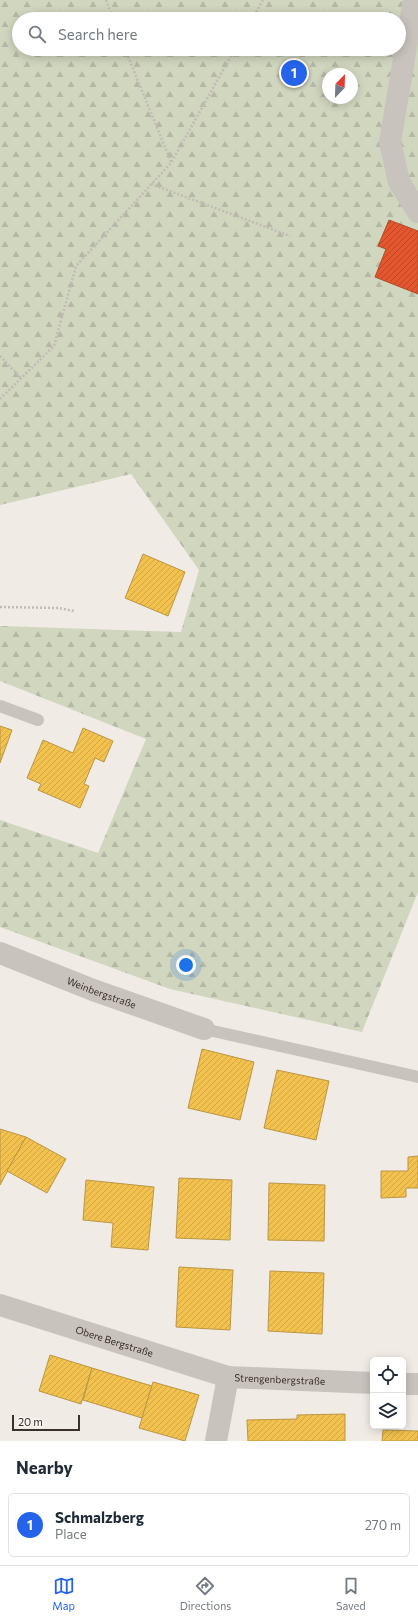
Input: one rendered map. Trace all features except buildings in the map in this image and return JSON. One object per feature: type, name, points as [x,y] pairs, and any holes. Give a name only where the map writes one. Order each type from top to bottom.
[{"type":"street","points":[[406,47],[414,0]]},
{"type":"street","points":[[405,56],[390,142],[399,182],[418,212]]},
{"type":"street","name":"Weinbergstraße","points":[[0,953],[93,990],[204,1029]]},
{"type":"street","name":"Obere Bergstraße","points":[[0,1305],[228,1377]]},
{"type":"street","name":"Strengenbergstraße","points":[[216,1441],[228,1377],[370,1383]]},
{"type":"street","points":[[406,1384],[418,1384]]},
{"type":"lane","points":[[0,706],[38,720]]},
{"type":"lane","points":[[204,1029],[418,1078]]},
{"type":"path","points":[[106,0],[110,12]]},
{"type":"path","points":[[256,12],[263,0]]},
{"type":"path","points":[[128,56],[171,163]]},
{"type":"path","points":[[0,399],[54,346],[76,266],[171,163],[231,56]]},
{"type":"path","points":[[151,184],[290,236]]},
{"type":"path","points":[[0,356],[21,378]]},
{"type":"path","points":[[0,608],[59,608],[74,611]]},
{"type":"green space","points":[[0,0],[418,0],[418,892],[362,1032],[170,989],[0,927],[0,820],[98,853],[146,739],[0,681],[0,626],[181,632],[199,570],[131,474],[0,505]]},
{"type":"place","name":"Schmalzberg","points":[[294,73]]}]
